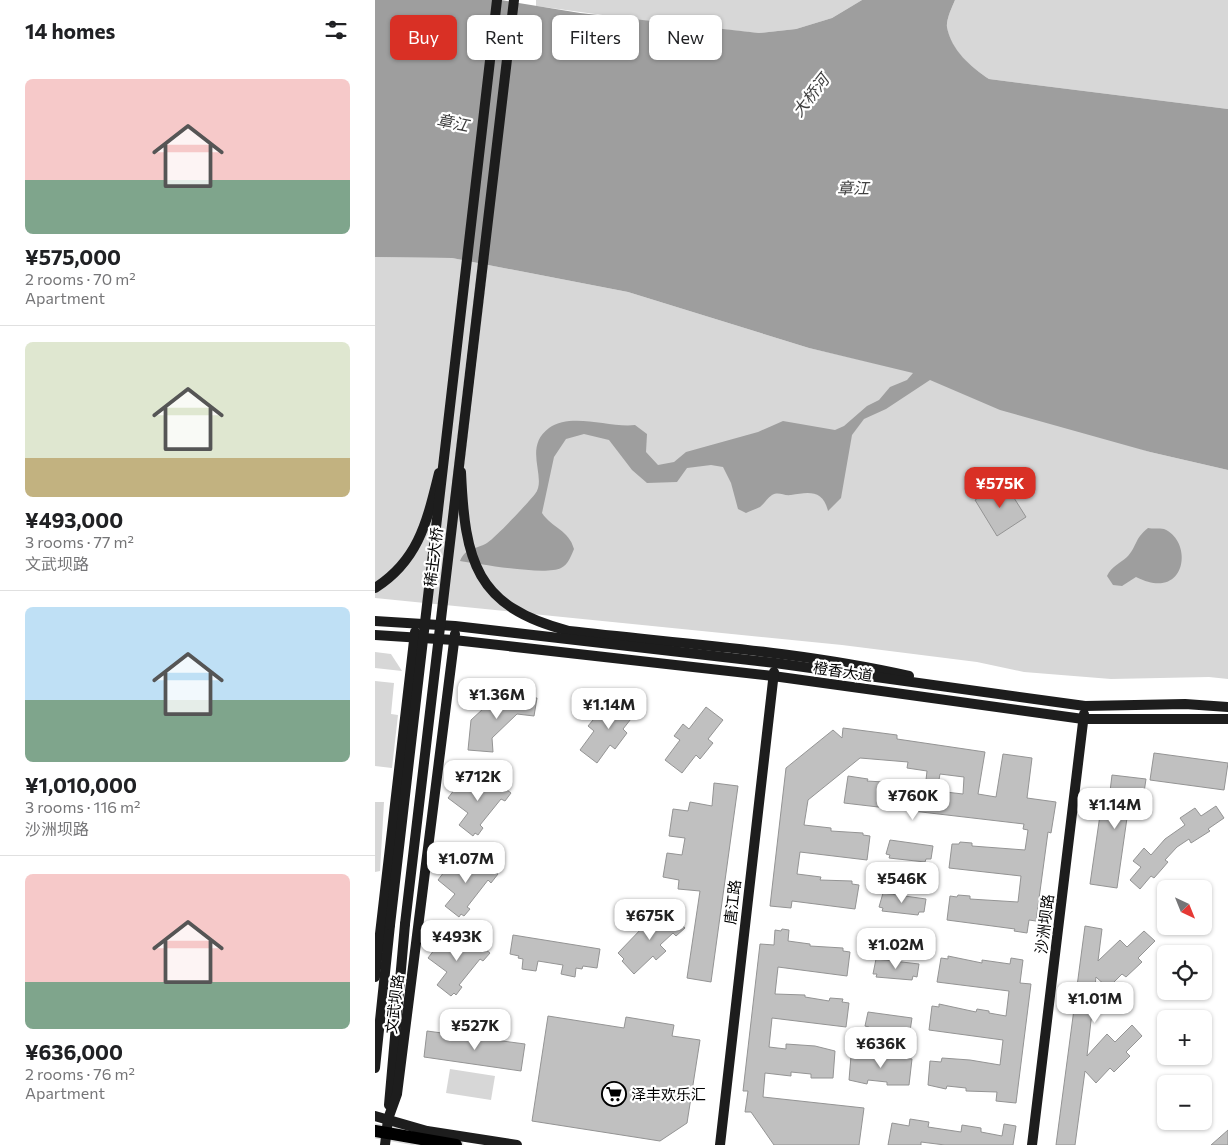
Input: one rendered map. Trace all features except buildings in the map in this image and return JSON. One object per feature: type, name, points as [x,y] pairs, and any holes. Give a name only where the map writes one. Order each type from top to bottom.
[{"type":"main road","name":"稀土大桥","points":[[375,1068],[497,0]]},
{"type":"main road","name":"稀土大桥","points":[[388,1119],[405,924],[514,0]]},
{"type":"main road","points":[[375,588],[390,579],[410,557],[427,518],[445,450]]},
{"type":"main road","points":[[461,454],[466,537],[480,576],[501,601],[541,624],[569,631],[871,667],[976,691]]},
{"type":"main road","name":"橙香大道","points":[[375,621],[455,626],[775,663],[1085,706],[1185,704],[1228,708]]},
{"type":"main road","name":"文武坝路","points":[[375,977],[415,637],[415,623]]},
{"type":"main road","name":"文武坝路","points":[[382,1137],[397,1094],[455,626]]},
{"type":"main road","name":"橙香大道","points":[[375,635],[454,640],[773,676],[1083,719],[1228,719]]},
{"type":"main road","name":"唐江路","points":[[720,1145],[775,663]]},
{"type":"main road","name":"沙洲坝路","points":[[1032,1145],[1085,706]]},
{"type":"main road","points":[[375,1116],[427,1130],[517,1145]]},
{"type":"main road","points":[[382,1137],[455,1145]]},
{"type":"shaded area","points":[[536,0],[862,0],[832,18],[796,29],[759,33],[722,29],[722,15],[649,15],[649,21],[639,20],[639,15],[602,15],[536,6]]},
{"type":"shaded area","points":[[955,0],[1228,0],[1228,109],[989,79],[962,57],[952,43],[947,21]]},
{"type":"shaded area","points":[[375,257],[452,258],[628,292],[809,348],[913,372],[1150,452],[1228,470],[1228,679],[1209,677],[1111,679],[1024,672],[977,662],[842,645],[375,598]]},
{"type":"shaded area","points":[[375,652],[391,654],[402,671],[375,668]]},
{"type":"shaded area","points":[[375,681],[394,683],[391,714],[398,715],[392,768],[375,766]]},
{"type":"shaded area","points":[[375,802],[384,802],[380,871],[375,872]]},
{"type":"shaded area","points":[[450,1069],[495,1076],[491,1100],[446,1093]]},
{"type":"water","name":"章江","points":[[375,0],[501,0],[598,15],[552,15],[552,60],[639,60],[639,20],[649,21],[649,60],[722,60],[722,29],[759,33],[796,29],[832,18],[862,0],[955,0],[947,21],[949,35],[963,57],[989,79],[1228,109],[1228,470],[1150,452],[1000,410],[930,380],[886,409],[864,419],[852,435],[841,498],[828,511],[826,504],[819,495],[809,493],[788,495],[777,493],[770,496],[760,507],[746,513],[738,509],[731,483],[723,467],[711,465],[687,468],[677,482],[647,483],[632,470],[609,440],[584,434],[566,439],[554,457],[542,513],[572,543],[574,549],[566,565],[553,570],[541,571],[512,569],[460,561],[465,553],[492,539],[535,494],[539,480],[537,444],[541,436],[549,428],[558,423],[579,421],[635,425],[647,434],[646,452],[658,465],[674,462],[686,452],[758,432],[783,421],[835,430],[844,426],[867,406],[879,400],[890,387],[907,380],[913,373],[809,348],[628,292],[452,258],[375,257]]},
{"type":"water","points":[[1148,528],[1164,529],[1174,536],[1182,556],[1180,567],[1175,576],[1166,582],[1153,583],[1136,577],[1122,586],[1113,585],[1107,576],[1113,567],[1133,550],[1140,536]]},
{"type":"place","name":"泽丰欢乐汇","points":[[614,1094]]},
{"type":"water label","name":"大桥河","points":[[810,95]]}]
